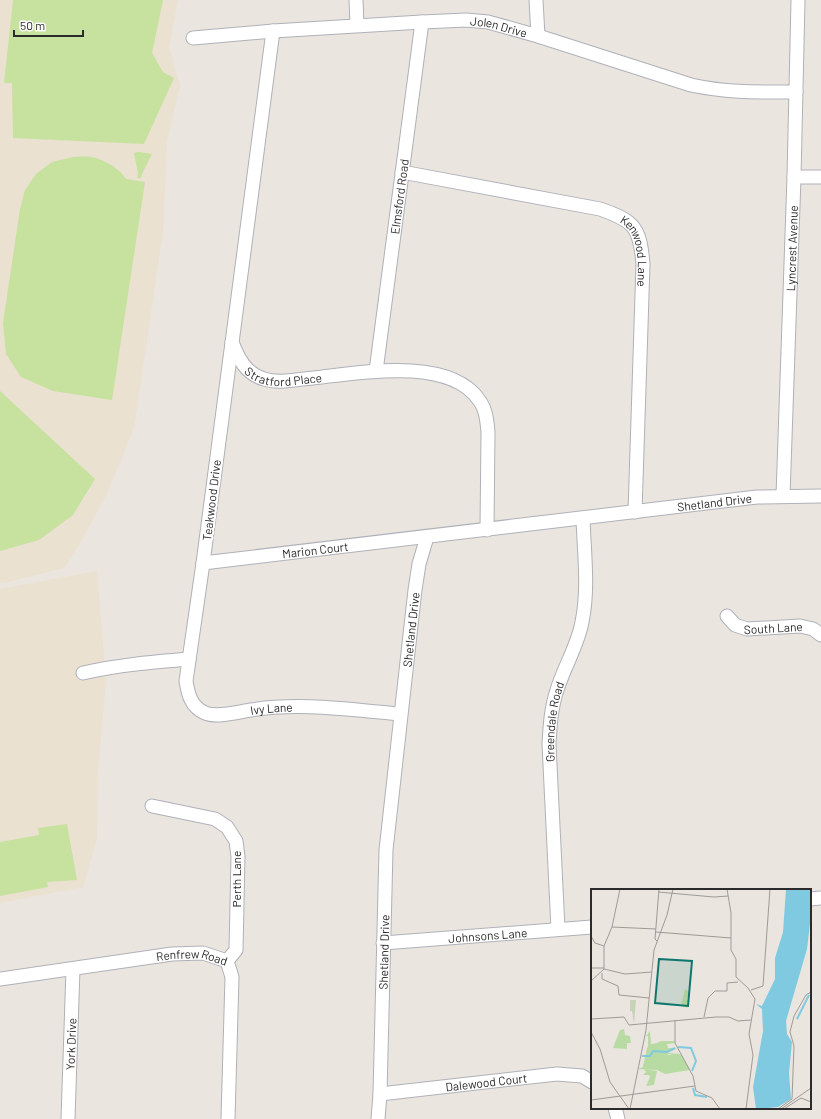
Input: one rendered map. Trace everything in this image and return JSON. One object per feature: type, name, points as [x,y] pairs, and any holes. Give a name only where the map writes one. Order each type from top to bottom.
[{"type":"street","points":[[356,0],[357,25]]},
{"type":"street","points":[[536,0],[538,36]]},
{"type":"street","name":"Lyncrest Avenue","points":[[783,496],[794,177],[798,0]]},
{"type":"street","name":"Jolen Drive","points":[[193,38],[357,25],[466,20],[488,22],[538,36],[714,90],[740,92],[796,92]]},
{"type":"street","name":"Elmsford Road","points":[[376,371],[422,22]]},
{"type":"street","name":"Stratford Place","points":[[273,31],[232,340],[238,358],[249,371],[264,379],[283,381],[376,371],[403,370],[427,372],[449,378],[468,388],[479,400],[486,416],[488,432],[487,530]]},
{"type":"street","name":"Kenwood Lane","points":[[402,172],[600,209],[620,216],[634,228],[641,243],[643,264],[635,512]]},
{"type":"street","points":[[794,177],[821,177]]},
{"type":"street","name":"Teakwood Drive","points":[[189,659],[232,340]]},
{"type":"street","name":"Shetland Drive","points":[[378,1119],[380,1094],[386,850],[415,590],[419,564],[427,538],[757,497],[821,496]]},
{"type":"street","name":"Greendale Road","points":[[558,930],[549,744],[550,718],[557,690],[574,648],[582,622],[585,592],[583,518]]},
{"type":"street","name":"Marion Court","points":[[203,563],[427,538]]},
{"type":"street","name":"South Lane","points":[[726,616],[735,626],[747,629],[800,626],[813,629],[821,635]]},
{"type":"street","points":[[83,673],[139,663],[189,659]]},
{"type":"street","name":"Ivy Lane","points":[[189,659],[186,681],[189,697],[196,707],[206,714],[220,715],[292,705],[400,714]]},
{"type":"street","name":"Perth Lane","points":[[152,806],[215,819],[227,827],[236,841],[238,857],[236,950],[227,961]]},
{"type":"street","points":[[811,899],[821,898]]},
{"type":"street","name":"Johnsons Lane","points":[[383,943],[591,926]]},
{"type":"street","name":"Renfrew Road","points":[[0,979],[172,954],[203,953],[227,961],[232,977],[228,1119]]},
{"type":"street","name":"York Drive","points":[[68,1119],[73,969]]},
{"type":"street","name":"Dalewood Court","points":[[380,1094],[557,1074],[582,1076],[591,1081]]},
{"type":"street","points":[[615,1109],[618,1119]]},
{"type":"shaded area","points":[[0,0],[178,0],[169,47],[180,85],[167,142],[163,232],[134,428],[106,496],[79,545],[64,568],[0,583]]},
{"type":"shaded area","points":[[97,571],[106,680],[98,772],[97,839],[83,887],[0,903],[0,589]]},
{"type":"green space","points":[[13,0],[163,0],[152,53],[163,72],[174,78],[144,144],[13,138],[12,83],[4,83]]},
{"type":"green space","points":[[139,152],[152,154],[141,178],[137,178],[138,173],[134,153]]},
{"type":"green space","points":[[73,157],[97,158],[116,168],[126,179],[145,182],[112,400],[53,391],[21,377],[6,354],[3,323],[20,209],[25,190],[36,174],[52,162]]},
{"type":"green space","points":[[0,391],[95,479],[73,515],[39,540],[0,551]]},
{"type":"green space","points":[[67,824],[77,880],[47,882],[48,887],[0,896],[0,842],[39,835],[38,828]]}]
